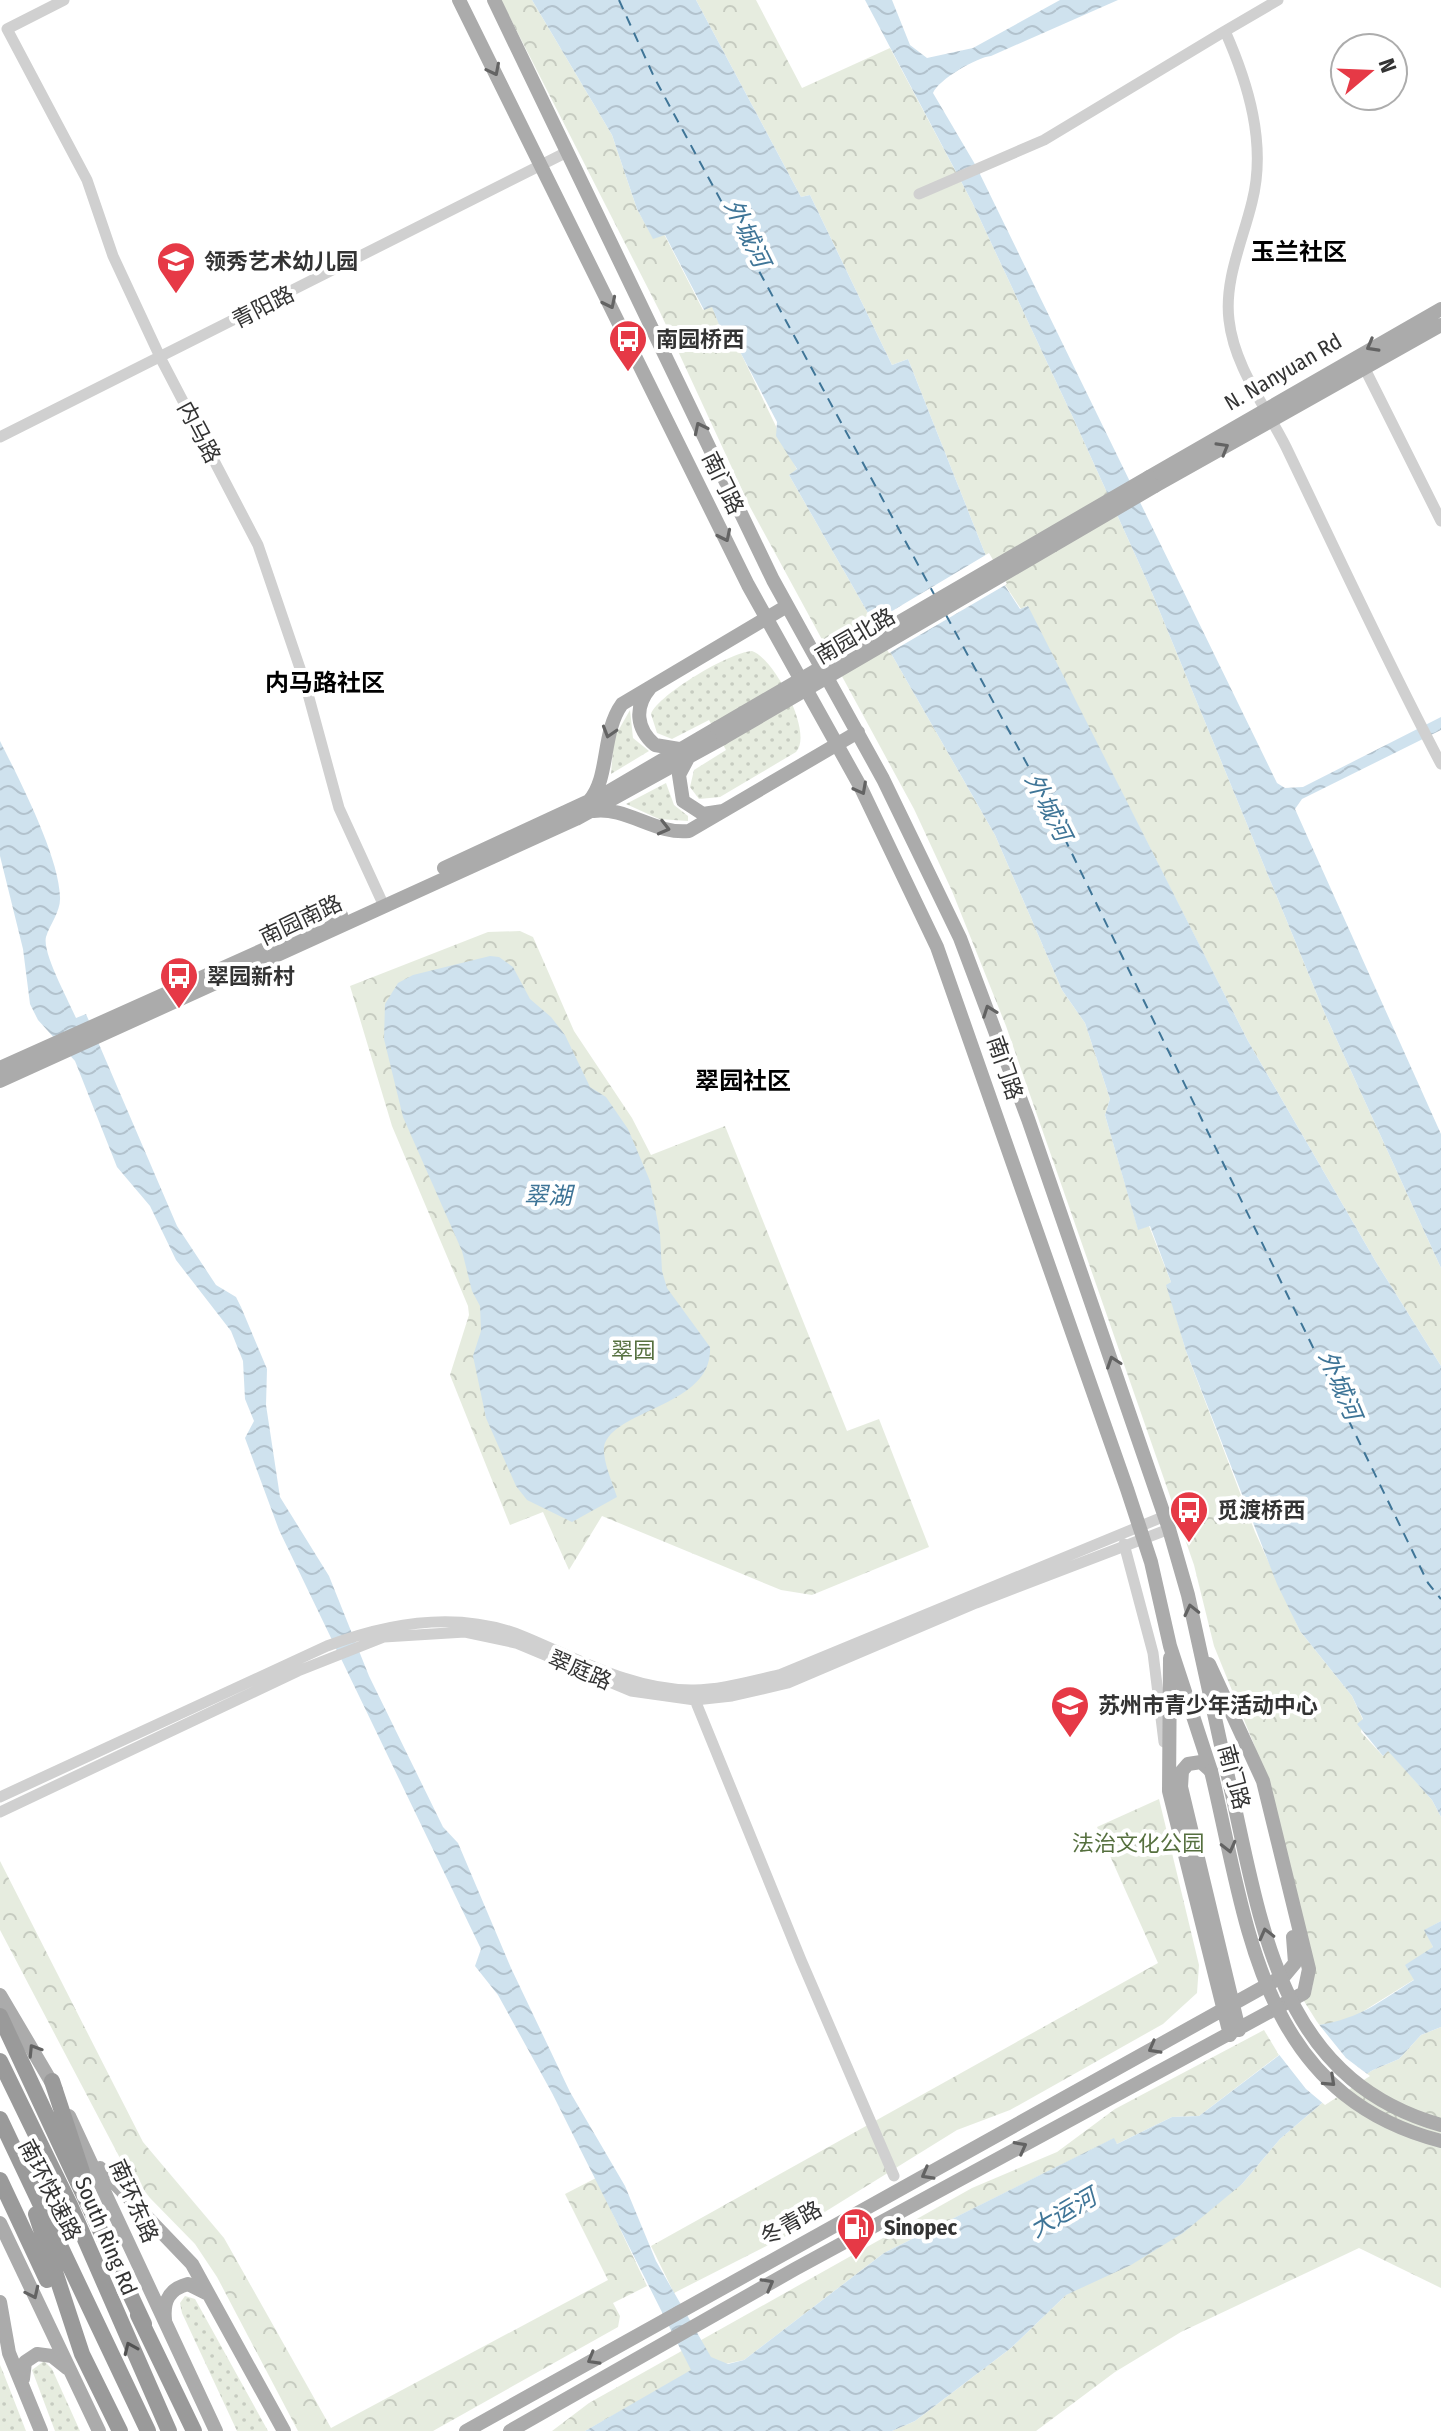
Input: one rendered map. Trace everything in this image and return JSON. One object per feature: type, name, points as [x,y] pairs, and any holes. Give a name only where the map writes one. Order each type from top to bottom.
[{"type":"highway","points":[[0,2016],[194,2431]]},
{"type":"highway","points":[[0,2040],[105,2261]]},
{"type":"highway","name":"South Ring Rd","points":[[0,2061],[70,2205],[166,2425]]},
{"type":"highway","points":[[52,2081],[105,2242]]},
{"type":"highway","name":"南环快速路","points":[[0,2119],[147,2429]]},
{"type":"highway","name":"南环快速路","points":[[0,2139],[36,2214],[109,2344]]},
{"type":"highway","points":[[0,2180],[120,2431]]},
{"type":"highway","points":[[70,2205],[144,2324]]},
{"type":"highway","points":[[36,2214],[82,2354]]},
{"type":"main road","name":"南门路","points":[[459,0],[765,618],[902,870],[960,1006],[1141,1532],[1170,1646],[1218,1770],[1274,1965],[1294,2012],[1319,2047],[1349,2078],[1391,2106],[1441,2125]]},
{"type":"main road","name":"南门路","points":[[494,0],[787,606],[918,846],[985,999],[1167,1523],[1199,1642],[1218,1770],[1259,1968],[1287,2029],[1317,2069],[1355,2102],[1398,2126],[1441,2141]]},
{"type":"main road","name":"N. Nanyuan Rd","points":[[1152,482],[1441,309]]},
{"type":"main road","name":"N. Nanyuan Rd","points":[[1269,414],[1441,325]]},
{"type":"main road","name":"南园北路","points":[[574,814],[686,753],[1152,482]]},
{"type":"main road","points":[[787,606],[659,680],[618,709],[607,733],[598,787],[589,807],[680,832],[702,826],[858,732]]},
{"type":"main road","points":[[659,680],[640,702],[641,727],[655,745],[686,753],[679,782],[685,803],[703,814],[731,808]]},
{"type":"main road","name":"南园南路","points":[[0,1068],[100,1030],[574,814]]},
{"type":"main road","name":"南园南路","points":[[0,1081],[56,1049]]},
{"type":"main road","name":"冬青路","points":[[510,2431],[700,2322],[1302,1995],[1310,1973],[1263,1781],[1199,1642]]},
{"type":"main road","points":[[1170,1646],[1167,1769],[1235,2032]]},
{"type":"main road","name":"冬青路","points":[[466,2431],[1288,1973],[1294,1965],[1296,1952],[1243,1753],[1236,1749],[1229,1752],[1218,1770]]},
{"type":"main road","points":[[1218,1770],[1201,1762],[1188,1764],[1182,1771],[1181,1787],[1227,2007]]},
{"type":"main road","name":"南环东路","points":[[0,1995],[52,2081],[216,2431]]},
{"type":"main road","points":[[89,2157],[182,2251],[284,2431]]},
{"type":"main road","points":[[0,2223],[99,2431]]},
{"type":"main road","points":[[165,2322],[166,2301],[173,2290],[188,2284],[199,2286],[208,2294]]},
{"type":"main road","points":[[0,2302],[9,2353],[41,2431]]},
{"type":"main road","points":[[24,2391],[22,2368],[33,2355],[52,2356],[71,2373]]},
{"type":"street","name":"内马路","points":[[64,0],[7,29],[87,180],[113,256],[161,359],[258,545],[305,683],[339,808],[382,902]]},
{"type":"street","points":[[919,194],[1044,140],[1278,0]]},
{"type":"street","points":[[1225,31],[1246,79],[1256,154],[1253,199],[1238,246],[1230,292],[1229,321],[1240,361],[1441,764]]},
{"type":"street","name":"青阳路","points":[[0,437],[161,359],[567,152]]},
{"type":"street","points":[[1364,367],[1441,521]]},
{"type":"street","name":"翠庭路","points":[[0,1797],[329,1651],[407,1624],[463,1622],[522,1636],[626,1679],[692,1690],[723,1686],[779,1675],[1167,1523]]},
{"type":"street","name":"翠庭路","points":[[360,1639],[412,1633],[465,1632],[516,1643],[631,1691],[695,1700],[764,1690],[788,1683],[1124,1544],[1141,1532]]},
{"type":"street","points":[[1124,1544],[1153,1653],[1167,1769]]},
{"type":"street","name":"翠庭路","points":[[0,1812],[329,1651]]},
{"type":"street","points":[[695,1700],[801,1960],[894,2176]]},
{"type":"green space","points":[[501,0],[532,0],[612,135],[637,209],[653,238],[664,234],[703,310],[712,306],[726,341],[736,343],[797,470],[789,475],[995,835],[1062,990],[1085,1023],[1110,1099],[1105,1115],[1138,1229],[1149,1226],[1171,1282],[1167,1285],[1186,1351],[1255,1532],[1300,1631],[1352,1696],[1363,1720],[1361,1732],[1383,1756],[1388,1750],[1432,1800],[1441,1817],[1441,1921],[1425,1930],[1433,1947],[1415,1979],[1340,2024],[1319,2025],[1302,1998],[1311,1993],[1313,1984],[1255,1747],[1214,1646],[1194,1565],[1006,1026],[952,891],[914,809],[750,507],[659,310]]},
{"type":"green space","points":[[696,0],[756,0],[802,88],[890,48],[972,202],[1148,583],[1325,1014],[1441,1268],[1441,1366],[1376,1262],[1248,1041],[1027,606],[1021,609],[986,556],[908,359],[892,365],[810,195],[801,197]]},
{"type":"green space","points":[[752,651],[771,667],[789,697],[800,729],[800,742],[796,752],[720,797],[699,799],[690,787],[694,770],[726,750],[709,720],[672,739],[657,733],[651,714],[667,696],[696,675],[728,658]]},
{"type":"green space","points":[[630,710],[633,738],[649,751],[611,774],[614,738]]},
{"type":"green space","points":[[666,783],[674,805],[688,816],[688,821],[659,819],[626,804]]},
{"type":"green space","name":"翠园","points":[[520,931],[533,937],[574,1031],[632,1118],[651,1155],[725,1126],[847,1431],[879,1419],[929,1547],[812,1595],[781,1590],[602,1516],[569,1570],[543,1512],[510,1525],[450,1375],[469,1315],[468,1306],[392,1126],[350,986],[488,932]]},
{"type":"green space","name":"法治文化公园","points":[[1159,1799],[1199,1965],[1197,1993],[1163,2024],[1010,2110],[957,2130],[786,2236],[674,2293],[651,2246],[1158,1963],[1097,1827]]},
{"type":"green space","points":[[0,1861],[143,2142],[224,2238],[331,2428],[608,2280],[565,2194],[596,2178],[647,2286],[613,2303],[620,2316],[618,2327],[433,2431],[298,2431],[217,2277],[195,2244],[150,2198],[122,2162],[0,1930]]},
{"type":"green space","points":[[1441,2027],[1441,2288],[1359,2248],[1181,2332],[1115,2372],[1036,2431],[892,2431],[915,2421],[1011,2348],[1066,2295],[1242,2184],[1280,2139],[1329,2097],[1373,2070],[1399,2059],[1421,2035]]},
{"type":"green space","points":[[1264,2030],[1279,2055],[1199,2116],[1172,2117],[1117,2144],[1113,2139],[884,2253],[744,2360],[692,2371],[585,2431],[552,2431],[589,2403],[972,2188],[1057,2152],[1115,2109]]},
{"type":"green space","points":[[185,2296],[195,2299],[268,2431],[237,2431],[182,2313],[180,2303]]},
{"type":"green space","points":[[44,2361],[52,2369],[80,2431],[55,2431],[32,2370]]},
{"type":"green space","points":[[0,2365],[3,2372],[26,2431],[0,2431]]},
{"type":"water","name":"外城河","points":[[532,0],[696,0],[801,197],[810,195],[892,365],[908,359],[986,556],[1020,609],[1028,606],[1248,1041],[1376,1262],[1441,1366],[1441,1817],[1432,1800],[1388,1751],[1383,1756],[1357,1724],[1363,1719],[1352,1696],[1300,1631],[1277,1584],[1186,1351],[1166,1285],[1171,1282],[1150,1226],[1138,1230],[1105,1115],[1110,1099],[1085,1023],[1062,990],[995,835],[789,475],[797,469],[776,436],[777,422],[736,344],[726,342],[712,307],[704,310],[665,235],[653,239],[637,209],[612,135]]},
{"type":"water","points":[[865,0],[892,0],[910,45],[927,58],[973,48],[1060,0],[1118,0],[968,65],[942,82],[933,93],[976,166],[1277,783],[1285,788],[1303,787],[1441,717],[1441,730],[1302,799],[1295,809],[1441,1134],[1441,1268],[1325,1014],[1148,583],[1075,422],[972,202]]},
{"type":"water","name":"大运河","points":[[0,741],[37,818],[58,880],[60,902],[46,937],[48,954],[57,977],[76,1018],[86,1014],[177,1226],[216,1285],[236,1297],[267,1369],[266,1405],[280,1497],[329,1576],[369,1676],[443,1827],[458,1843],[511,1968],[570,2092],[625,2186],[656,2261],[711,2357],[728,2364],[744,2360],[884,2253],[1114,2138],[1117,2144],[1172,2117],[1199,2116],[1319,2025],[1358,2013],[1414,1980],[1405,1965],[1433,1947],[1424,1930],[1441,1921],[1441,2027],[1421,2035],[1399,2059],[1373,2070],[1329,2097],[1280,2139],[1242,2184],[1183,2233],[1131,2265],[1066,2295],[1011,2348],[915,2421],[892,2431],[585,2431],[691,2370],[552,2093],[498,1995],[475,1966],[481,1949],[279,1530],[245,1438],[254,1421],[245,1399],[243,1361],[231,1331],[176,1260],[150,1206],[117,1167],[75,1061],[38,1020],[30,1004],[23,949],[0,856]]},
{"type":"water","name":"翠湖","points":[[490,956],[499,957],[513,967],[530,999],[551,1017],[565,1035],[590,1087],[606,1097],[628,1129],[650,1181],[667,1288],[710,1347],[707,1366],[697,1382],[682,1394],[614,1431],[605,1443],[604,1455],[617,1497],[572,1522],[527,1500],[516,1486],[486,1418],[473,1356],[481,1331],[480,1306],[472,1291],[462,1251],[403,1117],[384,1039],[385,1004],[398,983],[413,975]]},
{"type":"pier","points":[[989,553],[1007,584],[889,653],[872,623]]},
{"type":"pier","points":[[1317,2022],[1346,2058],[1370,2076],[1325,2105],[1306,2089],[1277,2052]]},
{"type":"ferry route","points":[[619,0],[655,79],[935,596]]},
{"type":"ferry route","points":[[946,615],[1040,788],[1428,1583],[1441,1599]]},
{"type":"place","name":"领秀艺术幼儿园","points":[[176,295]]},
{"type":"place","name":"南园桥西","points":[[628,373]]},
{"type":"place","name":"翠园新村","points":[[179,1010]]},
{"type":"place","name":"觅渡桥西","points":[[1189,1544]]},
{"type":"place","name":"苏州市青少年活动中心","points":[[1070,1739]]},
{"type":"place","name":"Sinopec","points":[[856,2261]]},
{"type":"district","name":"玉兰社区","points":[[1299,252]]},
{"type":"district","name":"内马路社区","points":[[325,683]]},
{"type":"district","name":"翠园社区","points":[[743,1081]]}]
